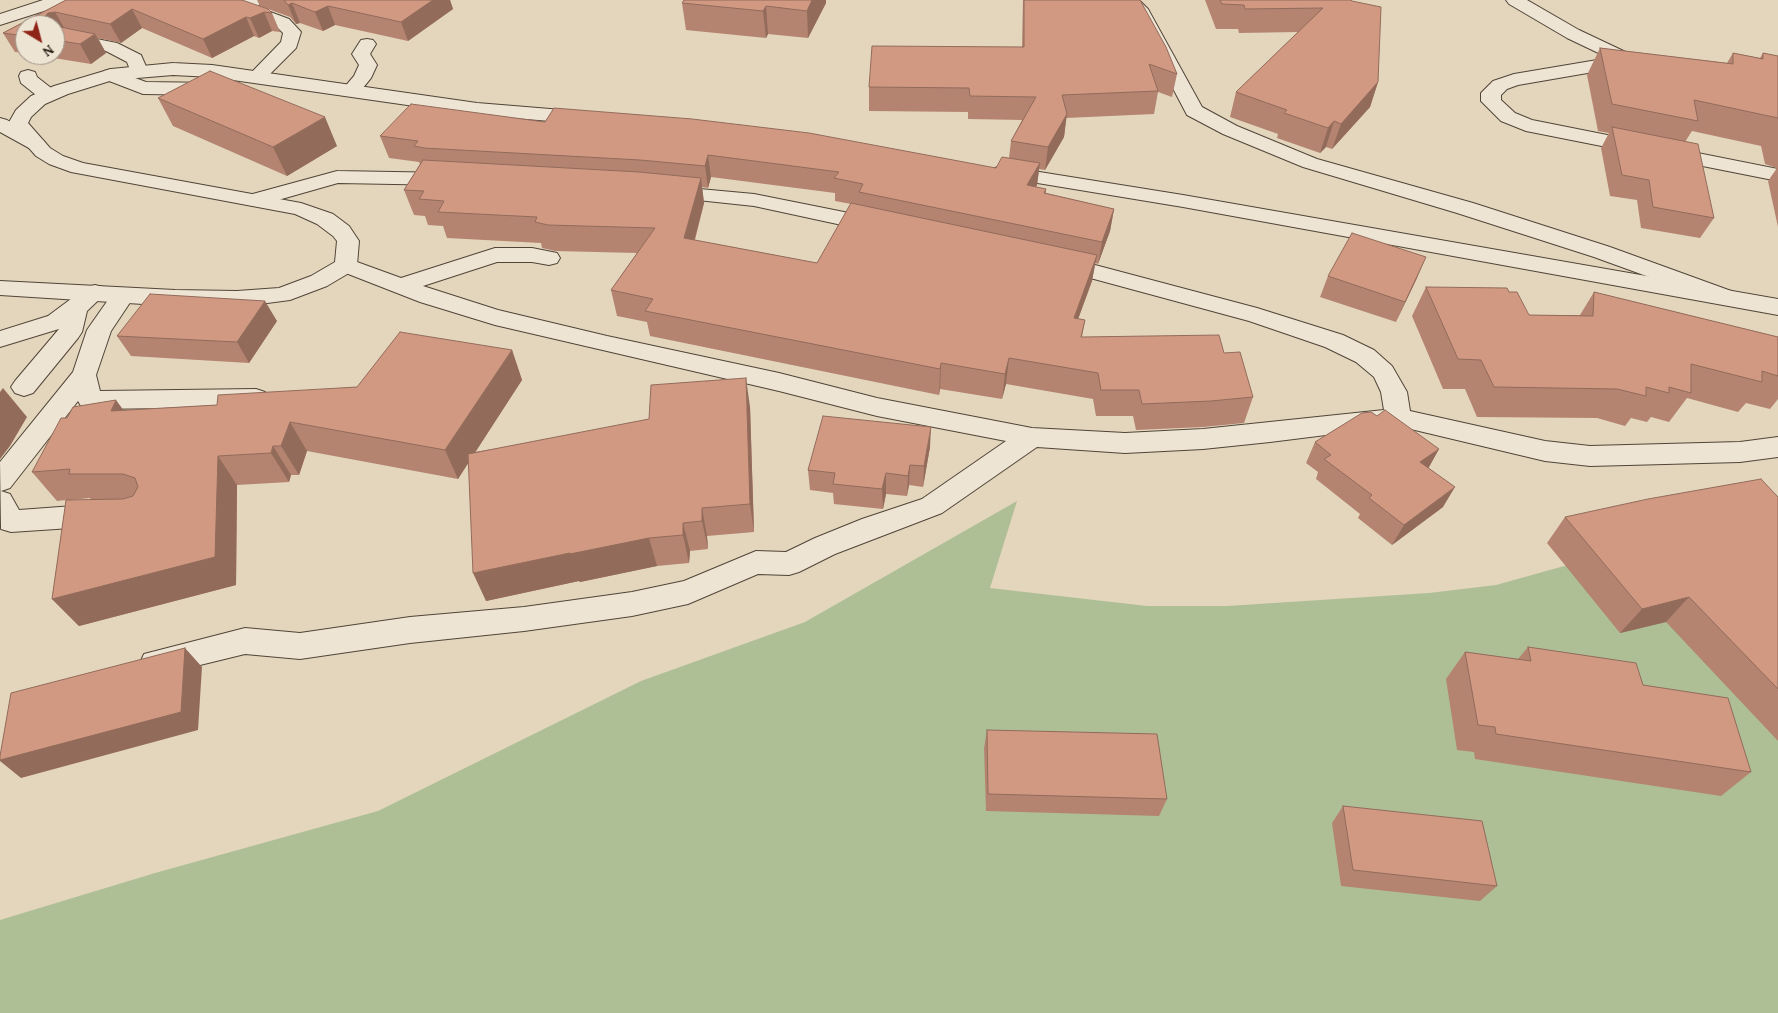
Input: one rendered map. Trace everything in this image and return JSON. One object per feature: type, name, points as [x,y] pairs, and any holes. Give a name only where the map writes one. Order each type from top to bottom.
[{"type":"street","points":[[0,20],[60,0]]},
{"type":"street","points":[[254,0],[247,6],[250,11],[283,23],[292,32],[290,44],[257,76]]},
{"type":"street","points":[[1129,0],[1142,13],[1194,111],[1230,130],[1310,163],[1465,208],[1602,252],[1735,300]]},
{"type":"street","points":[[1515,0],[1573,34],[1628,60]]},
{"type":"street","points":[[66,38],[111,47],[135,59],[140,71]]},
{"type":"street","points":[[350,90],[362,78],[368,65],[361,54],[367,44]]},
{"type":"street","points":[[1647,61],[1628,60],[1514,80],[1500,85],[1492,93],[1492,101],[1508,117],[1526,124],[1778,175]]},
{"type":"street","points":[[346,264],[348,241],[341,231],[325,219],[301,208],[214,194],[78,168],[56,160],[43,152],[18,124],[23,114],[38,100],[48,95],[111,75],[173,69],[257,76],[477,109],[605,119]]},
{"type":"street","points":[[111,75],[143,88],[207,87],[243,94]]},
{"type":"street","points":[[28,76],[28,80],[48,95]]},
{"type":"street","points":[[0,124],[36,144]]},
{"type":"street","points":[[982,169],[1183,201],[1778,307]]},
{"type":"street","points":[[257,200],[337,177],[421,177],[470,180]]},
{"type":"street","points":[[644,190],[754,200],[896,230]]},
{"type":"street","points":[[400,286],[495,255],[532,254],[549,258]]},
{"type":"street","points":[[1038,260],[1095,272],[1248,314],[1334,341],[1365,356],[1383,372],[1394,392],[1398,417]]},
{"type":"street","points":[[346,264],[428,297],[495,317],[607,344],[679,358],[877,407],[1032,437],[1126,443],[1203,439],[1398,417],[1500,442],[1545,451],[1590,456],[1740,452],[1778,447]]},
{"type":"street","points":[[0,288],[237,299],[282,295],[320,281],[346,264]]},
{"type":"street","points":[[0,339],[56,322],[95,292]]},
{"type":"street","points":[[0,481],[84,375],[99,330],[123,295]]},
{"type":"street","points":[[24,386],[70,332],[76,308]]},
{"type":"street","points":[[84,375],[90,400],[257,398]]},
{"type":"street","points":[[132,668],[245,641],[300,646],[410,630],[524,620],[632,604],[688,592],[756,562],[789,564],[825,546],[932,506],[1032,437]]},
{"type":"street","points":[[0,501],[11,521],[94,515],[128,515]]},
{"type":"green space","points":[[1017,501],[990,588],[1147,606],[1227,606],[1429,593],[1496,585],[1564,566],[1778,552],[1778,1013],[0,1013],[0,920],[155,873],[378,811],[641,681],[805,622]]},
{"type":"building","points":[[66,0],[242,0],[268,9],[272,13],[264,12],[250,18],[246,17],[203,39],[132,9],[110,24],[55,12],[46,15],[37,15]]},
{"type":"building","points":[[284,0],[433,0],[401,22],[328,6],[315,12],[292,3],[288,5]]},
{"type":"building","points":[[684,0],[812,0],[807,11],[766,6],[763,11],[682,3]]},
{"type":"building","points":[[1024,0],[1140,0],[1166,47],[1177,74],[1149,64],[1158,91],[1062,95],[1067,114],[1048,147],[1011,141],[1036,97],[970,96],[969,88],[869,87],[872,46],[1024,47]]},
{"type":"building","points":[[1220,0],[1351,0],[1381,7],[1378,82],[1341,124],[1334,121],[1328,128],[1284,113],[1287,110],[1236,92],[1323,8],[1245,9],[1244,5],[1222,4]]},
{"type":"building","points":[[15,27],[15,35],[3,33]]},
{"type":"building","points":[[65,28],[95,34],[80,44],[65,42]]},
{"type":"building","points":[[1600,48],[1733,64],[1733,53],[1763,59],[1763,53],[1778,56],[1778,118],[1694,100],[1698,121],[1612,104]]},
{"type":"building","points":[[210,71],[325,117],[273,147],[158,98]]},
{"type":"building","points":[[411,104],[545,122],[554,108],[692,119],[809,133],[996,168],[1002,157],[1040,163],[1027,185],[1046,189],[1044,193],[1114,209],[1102,242],[859,192],[863,184],[834,178],[839,172],[708,155],[705,166],[640,160],[424,148],[414,146],[418,141],[380,136]]},
{"type":"building","points":[[1612,127],[1698,144],[1714,218],[1653,207],[1649,180],[1622,175]]},
{"type":"building","points":[[423,160],[639,172],[701,178],[684,238],[817,263],[851,203],[1097,255],[1074,318],[1085,320],[1081,337],[1219,335],[1224,353],[1240,352],[1253,397],[1142,404],[1139,390],[1101,390],[1098,373],[1009,358],[1005,374],[941,363],[940,369],[645,311],[653,299],[611,290],[655,228],[548,225],[535,222],[537,217],[438,212],[444,201],[419,199],[424,191],[404,190]]},
{"type":"building","points":[[1352,233],[1426,257],[1405,302],[1328,276]]},
{"type":"building","points":[[1426,287],[1507,288],[1509,292],[1517,292],[1529,315],[1593,316],[1594,292],[1778,337],[1778,376],[1762,371],[1762,382],[1691,364],[1691,393],[1669,387],[1669,393],[1646,387],[1646,396],[1617,389],[1494,387],[1481,360],[1458,359]]},
{"type":"building","points":[[150,294],[265,301],[237,342],[117,336]]},
{"type":"building","points":[[400,332],[512,350],[445,450],[290,422],[281,446],[273,446],[271,453],[218,456],[215,557],[52,599],[66,500],[123,499],[133,496],[138,487],[135,478],[123,474],[69,474],[70,469],[32,472],[61,418],[67,418],[73,407],[116,400],[111,411],[217,405],[218,395],[357,387]]},
{"type":"building","points":[[746,378],[750,504],[702,508],[702,521],[683,523],[683,535],[649,538],[473,573],[468,454],[649,419],[651,385]]},
{"type":"building","points":[[1385,410],[1439,449],[1420,462],[1455,487],[1404,525],[1369,498],[1372,495],[1324,459],[1331,455],[1315,442],[1362,413],[1371,412],[1377,416]]},
{"type":"building","points":[[823,416],[931,427],[924,466],[910,465],[908,476],[886,473],[882,489],[833,484],[835,473],[808,470]]},
{"type":"building","points":[[1761,479],[1778,497],[1778,689],[1689,597],[1642,609],[1565,517],[1648,499]]},
{"type":"building","points":[[1528,647],[1636,663],[1643,685],[1728,698],[1751,772],[1496,734],[1495,727],[1478,725],[1465,652],[1531,661]]},
{"type":"building","points":[[185,648],[181,712],[0,760],[11,693]]},
{"type":"building","points":[[987,730],[1157,734],[1167,799],[988,794]]},
{"type":"building","points":[[1343,806],[1482,821],[1497,886],[1353,870]]}]
